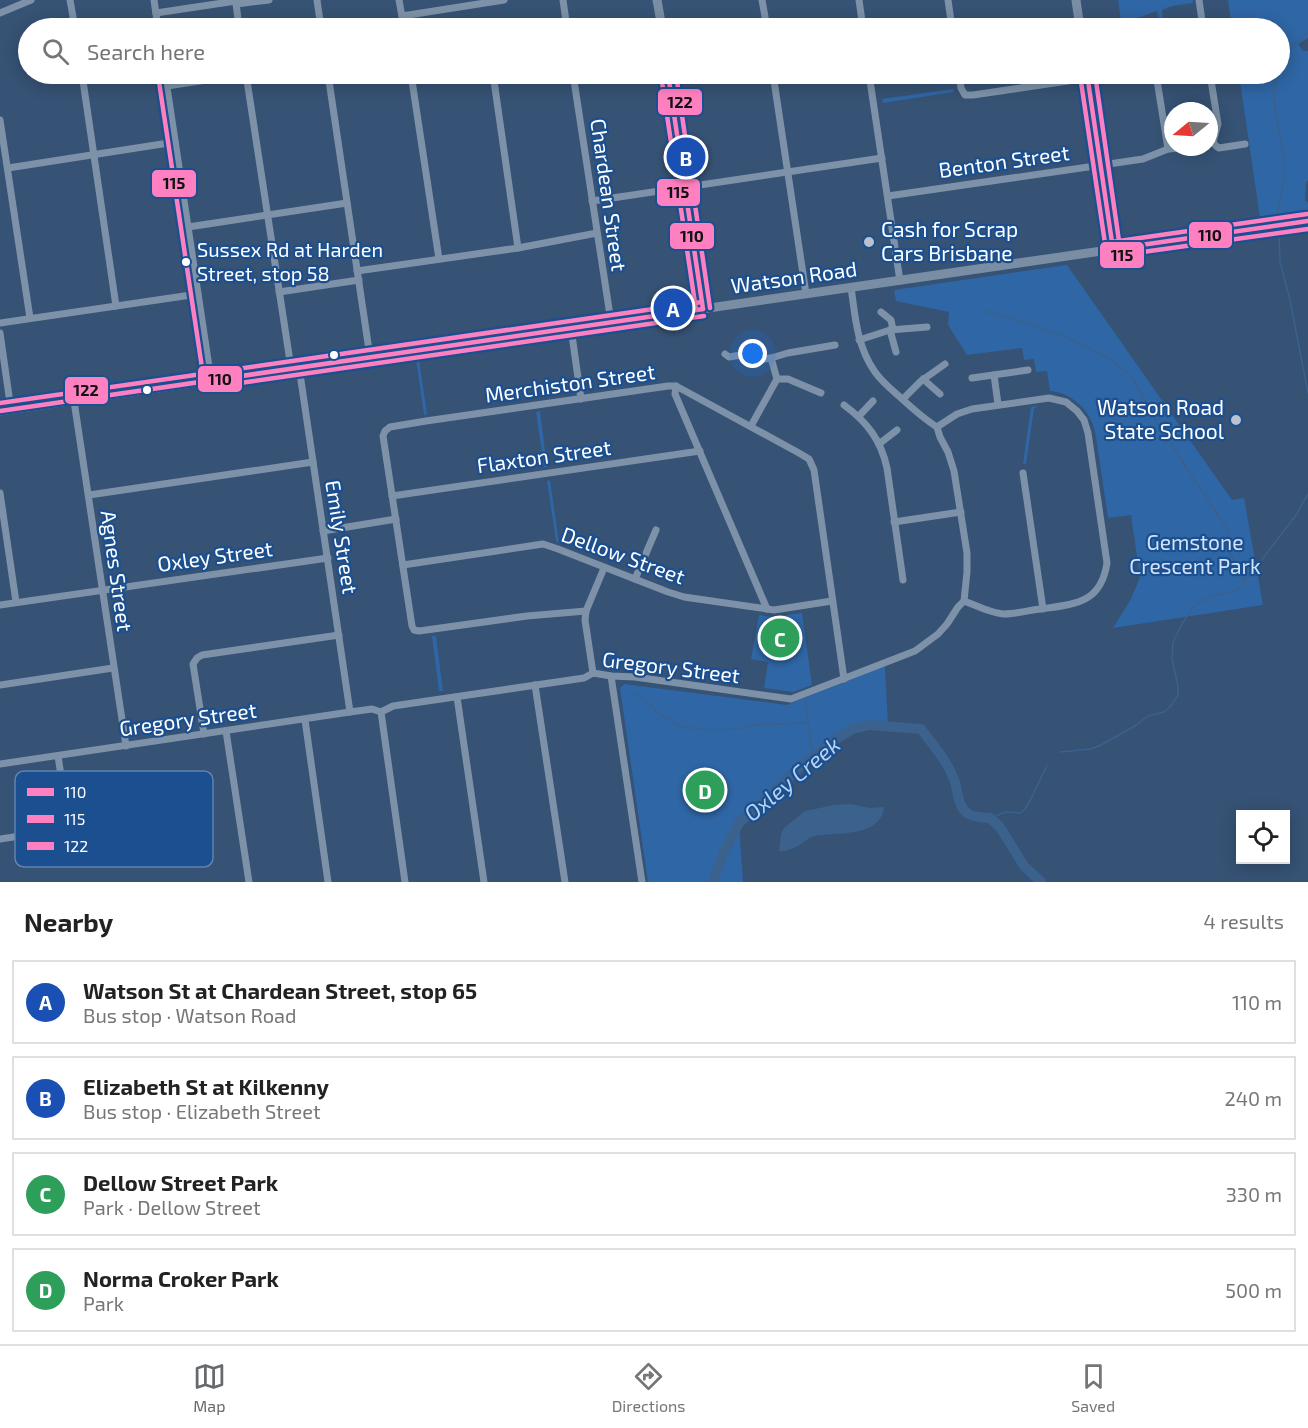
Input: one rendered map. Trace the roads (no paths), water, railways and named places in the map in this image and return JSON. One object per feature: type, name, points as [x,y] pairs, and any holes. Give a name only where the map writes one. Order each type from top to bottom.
[{"type":"street","points":[[0,13],[31,0]]},
{"type":"street","points":[[70,0],[73,18]]},
{"type":"street","points":[[154,0],[157,18]]},
{"type":"street","points":[[156,13],[268,0]]},
{"type":"street","points":[[317,0],[320,18]]},
{"type":"street","points":[[399,0],[402,16],[504,0]]},
{"type":"street","points":[[563,0],[566,18]]},
{"type":"street","points":[[657,0],[660,18]]},
{"type":"street","points":[[762,0],[765,18]]},
{"type":"street","points":[[859,0],[862,18]]},
{"type":"street","points":[[948,0],[951,18]]},
{"type":"street","points":[[1076,0],[1079,18]]},
{"type":"street","points":[[1199,0],[1202,18]]},
{"type":"street","points":[[236,2],[238,18]]},
{"type":"street","points":[[84,84],[116,306]]},
{"type":"street","points":[[180,84],[167,86],[211,380]]},
{"type":"street","name":"Emily Street","points":[[248,84],[279,292],[313,462],[351,712]]},
{"type":"street","points":[[329,84],[370,357]]},
{"type":"street","points":[[413,84],[439,259]]},
{"type":"street","points":[[494,84],[519,248]]},
{"type":"street","name":"Chardean Street","points":[[574,84],[611,322]]},
{"type":"street","points":[[670,84],[703,309]]},
{"type":"street","points":[[775,84],[806,294]]},
{"type":"street","points":[[871,84],[900,280]]},
{"type":"street","points":[[960,84],[965,95],[1039,84]]},
{"type":"street","points":[[1088,84],[1113,249]]},
{"type":"street","points":[[1158,84],[1164,125]]},
{"type":"street","points":[[1212,84],[1214,102]]},
{"type":"street","points":[[0,120],[30,318]]},
{"type":"street","points":[[8,168],[175,142]]},
{"type":"street","points":[[1218,147],[1245,144]]},
{"type":"street","name":"Benton Street","points":[[888,196],[1143,159],[1164,151]]},
{"type":"street","points":[[592,201],[882,158]]},
{"type":"street","points":[[188,227],[347,203]]},
{"type":"street","name":"Watson Road","points":[[0,411],[1308,221]]},
{"type":"street","points":[[357,271],[519,248],[597,233]]},
{"type":"street","points":[[279,292],[359,280]]},
{"type":"street","points":[[851,287],[859,340],[865,356],[875,372],[937,428],[948,452],[954,471],[966,554],[964,601],[1002,614],[1075,604],[1088,598],[1097,590],[1105,576],[1107,563],[1084,420],[1066,402],[1049,398],[972,409],[957,414],[937,428]]},
{"type":"street","points":[[0,322],[198,294]]},
{"type":"street","points":[[881,312],[891,320],[896,352]]},
{"type":"street","points":[[859,340],[892,330],[927,327]]},
{"type":"street","points":[[571,328],[581,399]]},
{"type":"street","points":[[0,333],[11,410]]},
{"type":"street","points":[[725,354],[729,357],[747,354],[764,359],[835,345]]},
{"type":"street","points":[[751,426],[777,379],[771,358]]},
{"type":"street","points":[[903,399],[923,379],[945,364]]},
{"type":"street","points":[[972,378],[1028,370]]},
{"type":"street","points":[[994,375],[998,404]]},
{"type":"street","points":[[777,379],[788,379],[821,393]]},
{"type":"street","points":[[923,379],[940,394]]},
{"type":"street","points":[[676,386],[675,394],[767,609]]},
{"type":"street","name":"Merchiston Street","points":[[392,496],[383,436],[390,427],[676,386],[809,459],[814,470],[844,679]]},
{"type":"street","name":"Agnes Street","points":[[74,400],[126,746]]},
{"type":"street","points":[[859,416],[873,401]]},
{"type":"street","points":[[844,405],[868,426],[883,451],[903,580]]},
{"type":"street","points":[[879,444],[897,430]]},
{"type":"street","name":"Flaxton Street","points":[[392,496],[700,451]]},
{"type":"street","points":[[88,495],[313,462]]},
{"type":"street","points":[[1023,474],[1043,609]]},
{"type":"street","points":[[0,494],[16,602]]},
{"type":"street","points":[[392,496],[414,630],[586,611]]},
{"type":"street","points":[[894,522],[961,512]]},
{"type":"street","points":[[323,531],[396,519]]},
{"type":"street","points":[[636,579],[656,530]]},
{"type":"street","name":"Dellow Street","points":[[403,565],[543,544],[684,597],[774,610],[832,601]]},
{"type":"street","name":"Oxley Street","points":[[0,605],[328,558]]},
{"type":"street","points":[[593,673],[585,620],[586,611],[604,568]]},
{"type":"street","name":"Gregory Street","points":[[0,765],[372,709],[381,712],[393,706],[584,678],[593,673],[791,699],[915,651],[927,644],[943,629],[964,601]]},
{"type":"street","points":[[204,734],[193,664],[196,658],[202,655],[339,635]]},
{"type":"street","points":[[0,685],[114,668]]},
{"type":"street","points":[[611,676],[642,882]]},
{"type":"street","points":[[535,685],[565,882]]},
{"type":"street","points":[[457,697],[484,882]]},
{"type":"street","points":[[381,712],[405,882]]},
{"type":"street","points":[[305,720],[328,882]]},
{"type":"street","points":[[226,731],[249,882]]},
{"type":"street","points":[[58,756],[60,771]]},
{"type":"street","points":[[0,839],[15,837]]},
{"type":"waterway","points":[[1290,49],[1308,32]]},
{"type":"waterway","points":[[1275,84],[1275,107],[1284,161],[1278,220]]},
{"type":"waterway","points":[[1279,228],[1280,262],[1290,300],[1308,393]]},
{"type":"waterway","points":[[984,311],[1043,329],[1086,346],[1105,356],[1134,380],[1159,426],[1229,532],[1227,548],[1241,570],[1244,584],[1238,590],[1208,597],[1193,607],[1182,624],[1173,642],[1172,659],[1178,695],[1171,706],[1164,712],[1148,716],[1101,745],[1091,749],[1060,752]]},
{"type":"waterway","points":[[1244,583],[1296,515],[1308,494]]},
{"type":"waterway","points":[[631,691],[650,704],[659,714],[681,727],[712,730],[737,729],[754,725],[807,723]]},
{"type":"waterway","points":[[806,701],[813,756]]},
{"type":"waterway","name":"Oxley Creek","points":[[713,882],[723,854],[739,823],[807,761],[836,739],[853,729],[869,725],[921,729],[949,768],[964,810],[972,816],[990,818],[1000,827],[1024,866],[1041,882]]},
{"type":"waterway","points":[[990,818],[1006,812],[1020,813],[1024,810],[1047,765]]},
{"type":"place","name":"Elizabeth St at Kilkenny","points":[[686,157]]},
{"type":"place","name":"Cash for Scrap Cars Brisbane","points":[[869,242]]},
{"type":"place","name":"Sussex Rd at Harden Street, stop 58","points":[[186,262]]},
{"type":"place","name":"Watson St at Chardean Street, stop 65","points":[[673,308]]},
{"type":"place","name":"Watson Road State School","points":[[1236,420]]},
{"type":"place","name":"Dellow Street Park","points":[[780,638]]},
{"type":"place","name":"Norma Croker Park","points":[[705,790]]},
{"type":"park label","name":"Gemstone Crescent Park","points":[[1195,555]]}]
